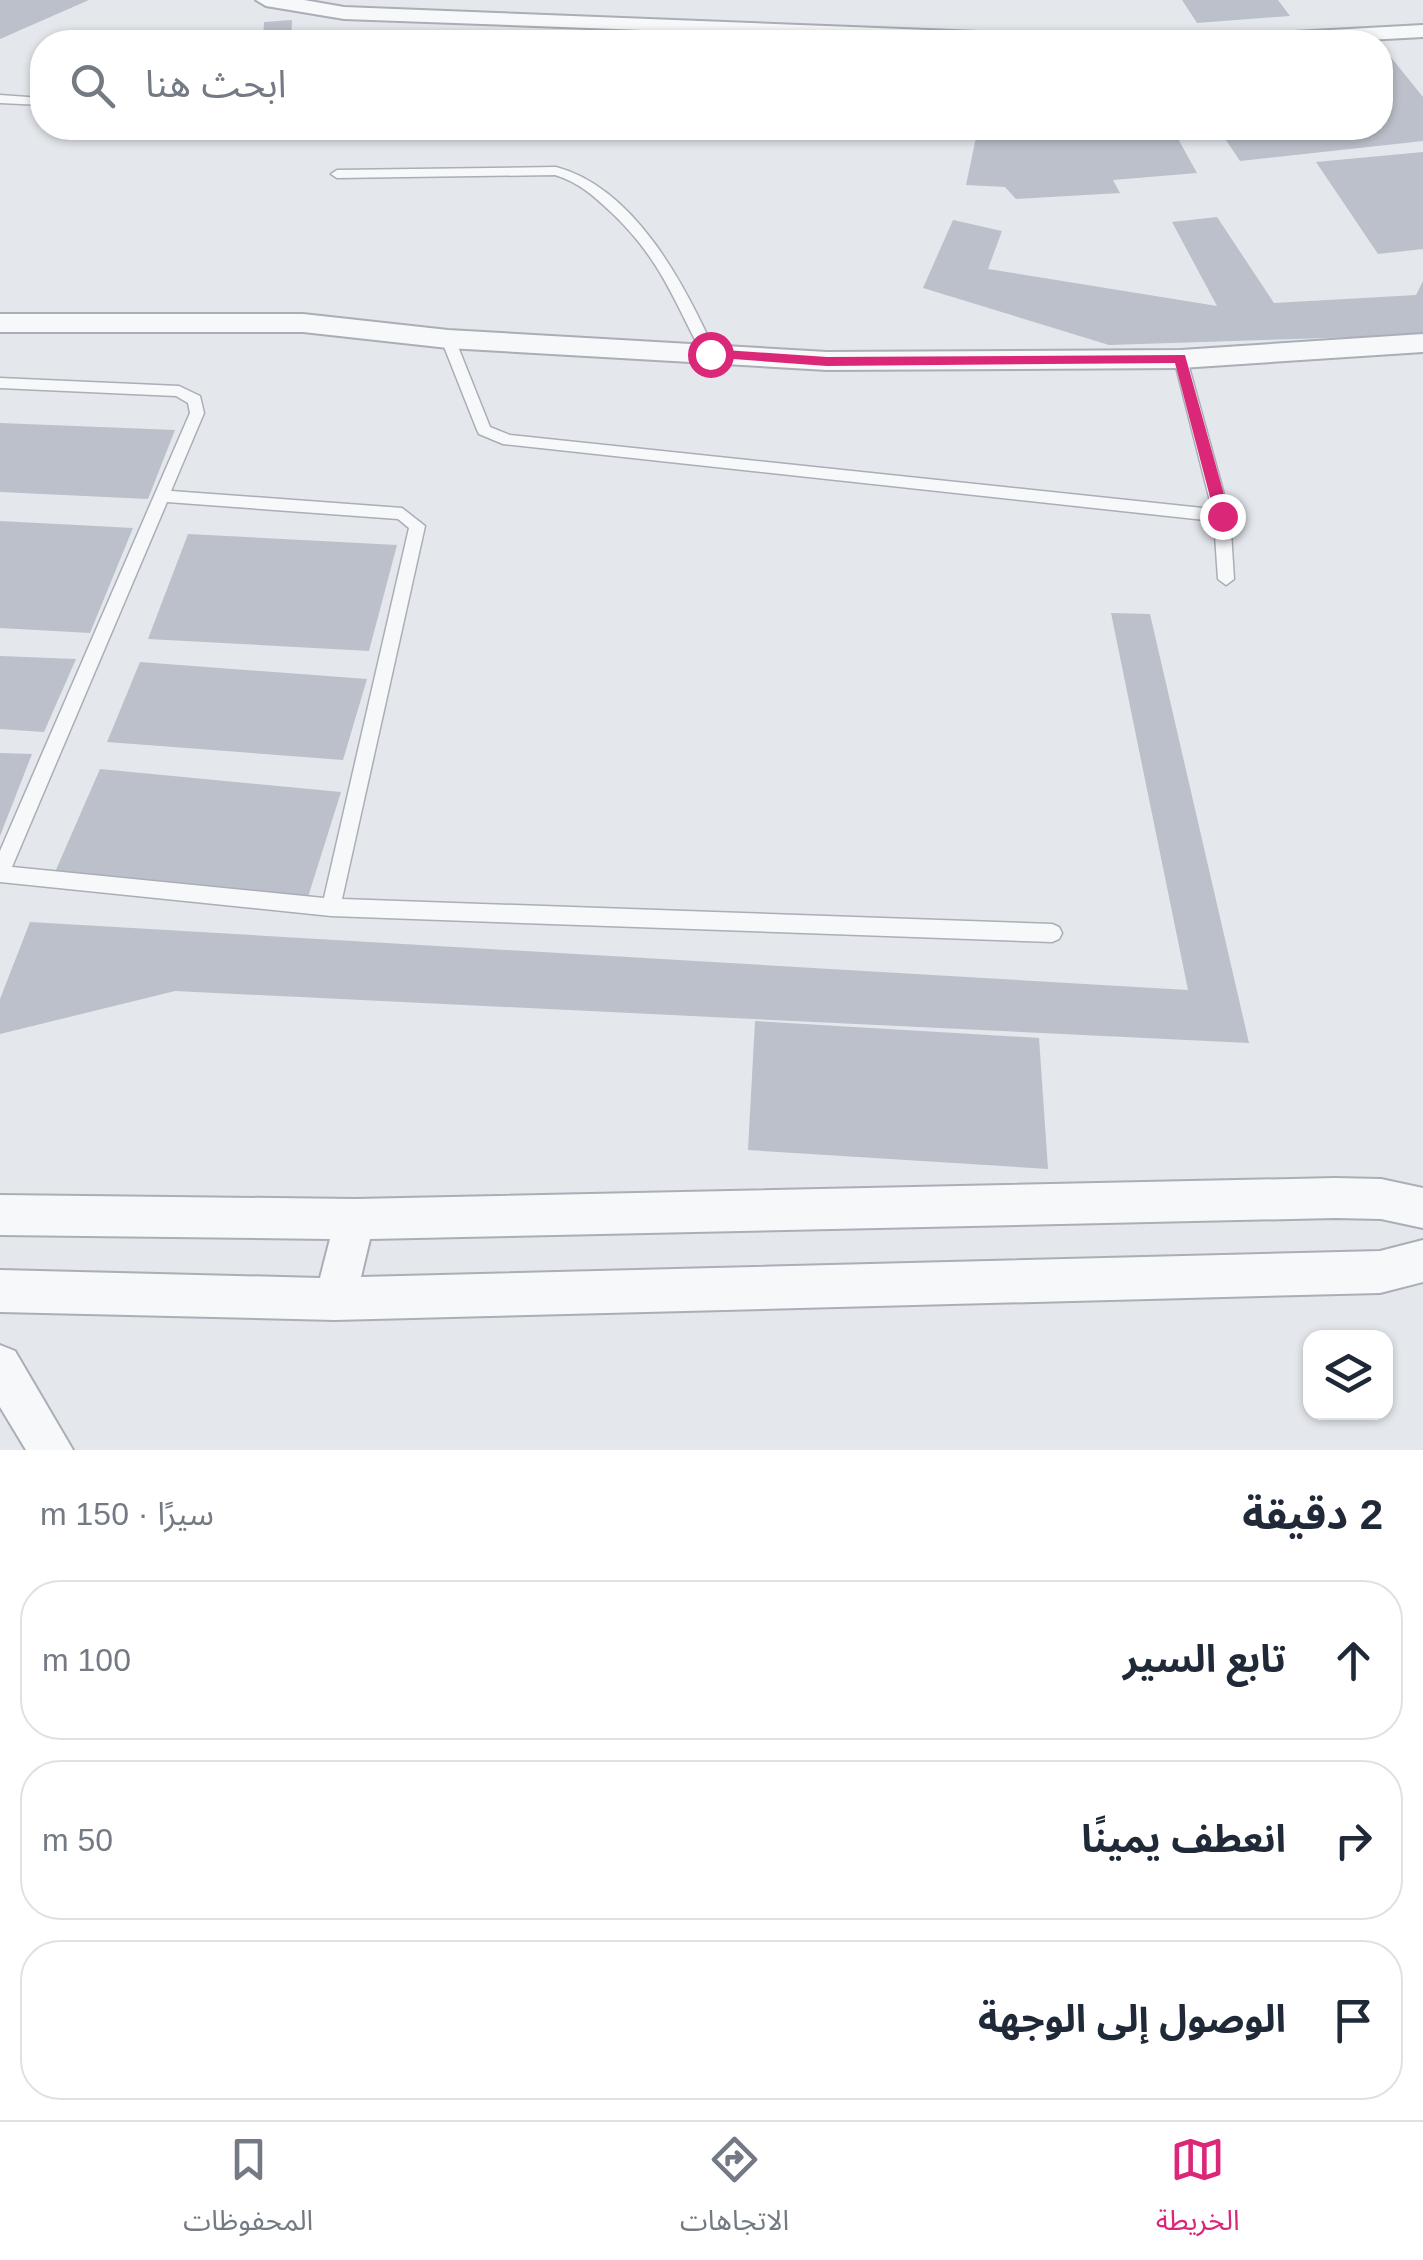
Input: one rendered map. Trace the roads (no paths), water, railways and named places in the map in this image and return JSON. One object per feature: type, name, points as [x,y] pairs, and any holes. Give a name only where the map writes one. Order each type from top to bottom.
[{"type":"street","points":[[266,0],[344,13],[847,30]]},
{"type":"street","points":[[1393,33],[1423,31]]},
{"type":"street","points":[[0,323],[303,323],[448,339],[827,361],[1180,358],[1423,342]]},
{"type":"street","points":[[0,1215],[355,1219],[1335,1198],[1381,1199],[1423,1208]]},
{"type":"street","points":[[335,1299],[355,1219]]},
{"type":"street","points":[[0,1291],[335,1299],[1351,1274],[1380,1272],[1423,1261]]},
{"type":"street","points":[[0,1366],[51,1450]]},
{"type":"lane","points":[[0,99],[30,101]]},
{"type":"lane","points":[[337,174],[556,170],[580,177],[656,249],[672,272],[710,354]]},
{"type":"lane","points":[[448,339],[484,430],[508,440],[1222,516]]},
{"type":"lane","points":[[1180,358],[1222,516],[1226,578]]},
{"type":"lane","points":[[0,382],[179,391],[195,400],[197,413],[0,874],[331,907],[1052,933]]},
{"type":"lane","points":[[162,496],[402,514],[417,526],[331,907]]}]
